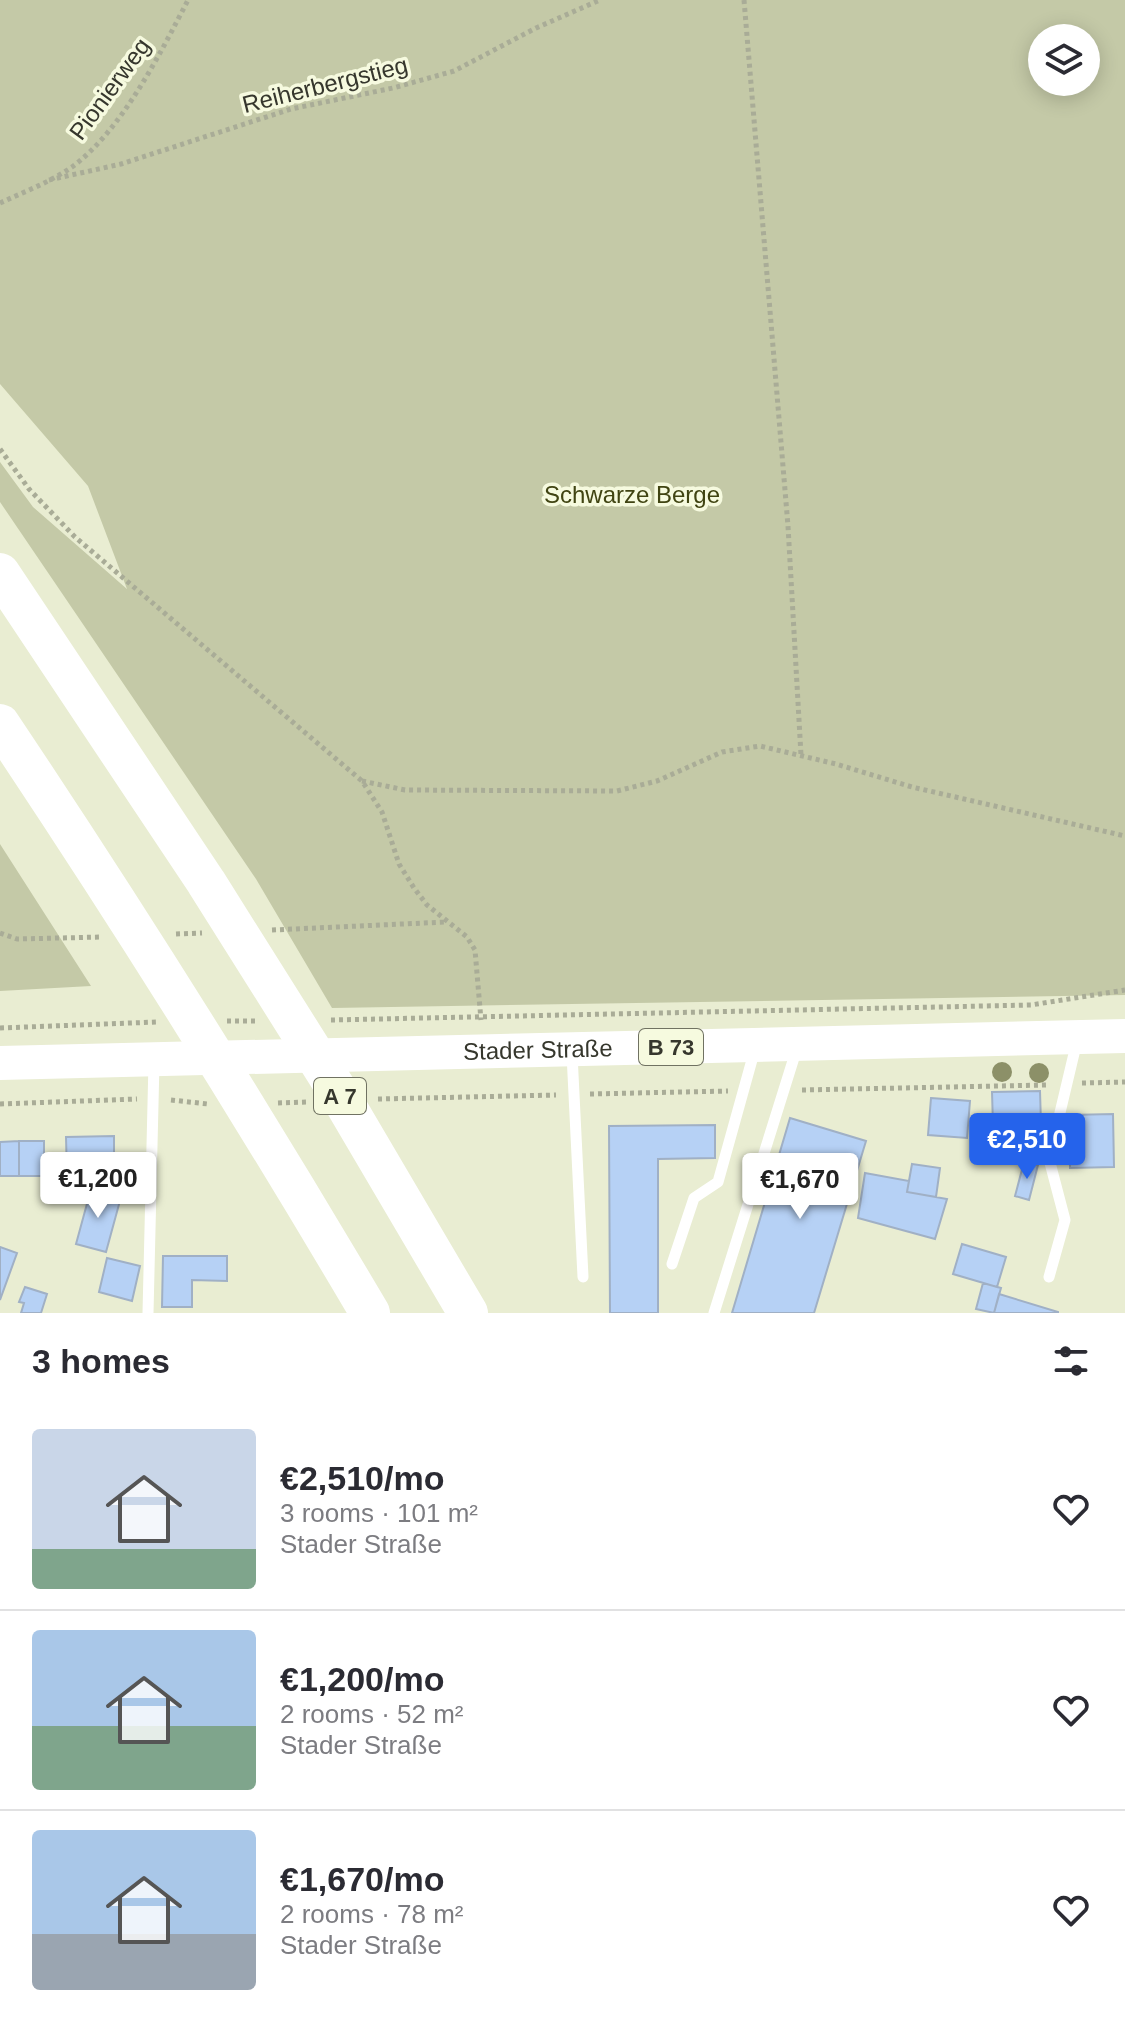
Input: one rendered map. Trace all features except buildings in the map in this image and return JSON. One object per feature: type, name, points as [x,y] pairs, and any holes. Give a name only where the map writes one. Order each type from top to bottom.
[{"type":"highway","name":"A 7","points":[[0,573],[206,882],[335,1087],[468,1313]]},
{"type":"highway","points":[[0,724],[108,886],[253,1115],[370,1313]]},
{"type":"main road","name":"Stader Straße","points":[[0,1063],[1125,1036]]},
{"type":"lane","points":[[1049,1277],[1065,1220],[1049,1159],[1078,1037]]},
{"type":"lane","points":[[714,1313],[798,1044]]},
{"type":"lane","points":[[672,1264],[694,1198],[718,1182],[757,1045]]},
{"type":"lane","points":[[572,1049],[583,1277]]},
{"type":"lane","points":[[148,1313],[154,1060]]},
{"type":"path","name":"Pionierweg","points":[[0,203],[71,167],[105,135],[147,75],[188,0]]},
{"type":"path","name":"Reiherbergstieg","points":[[49,180],[121,164],[291,109],[393,88],[454,71],[536,28],[600,0]]},
{"type":"path","points":[[744,0],[787,510],[801,755]]},
{"type":"path","points":[[0,449],[29,489],[75,537],[362,781],[382,812],[399,864],[427,905],[467,937],[475,950],[481,1051]]},
{"type":"path","points":[[362,781],[405,790],[617,791],[657,781],[722,752],[760,746],[912,787],[1125,836]]},
{"type":"path","points":[[265,930],[447,922]]},
{"type":"path","points":[[0,933],[17,939],[111,936]]},
{"type":"path","points":[[172,934],[203,933]]},
{"type":"path","points":[[315,1020],[1031,1005],[1125,990]]},
{"type":"path","points":[[225,1021],[270,1021]]},
{"type":"path","points":[[0,1028],[164,1022]]},
{"type":"path","points":[[783,1091],[1125,1082]]},
{"type":"path","points":[[369,1100],[744,1091]]},
{"type":"path","points":[[0,1104],[123,1100]]},
{"type":"path","points":[[262,1103],[323,1101]]},
{"type":"green space","name":"Schwarze Berge","points":[[0,0],[1125,0],[1125,995],[332,1008],[256,879],[0,502],[0,462],[33,507],[127,589],[88,486],[0,384]]},
{"type":"green space","points":[[0,844],[91,986],[0,991]]}]
